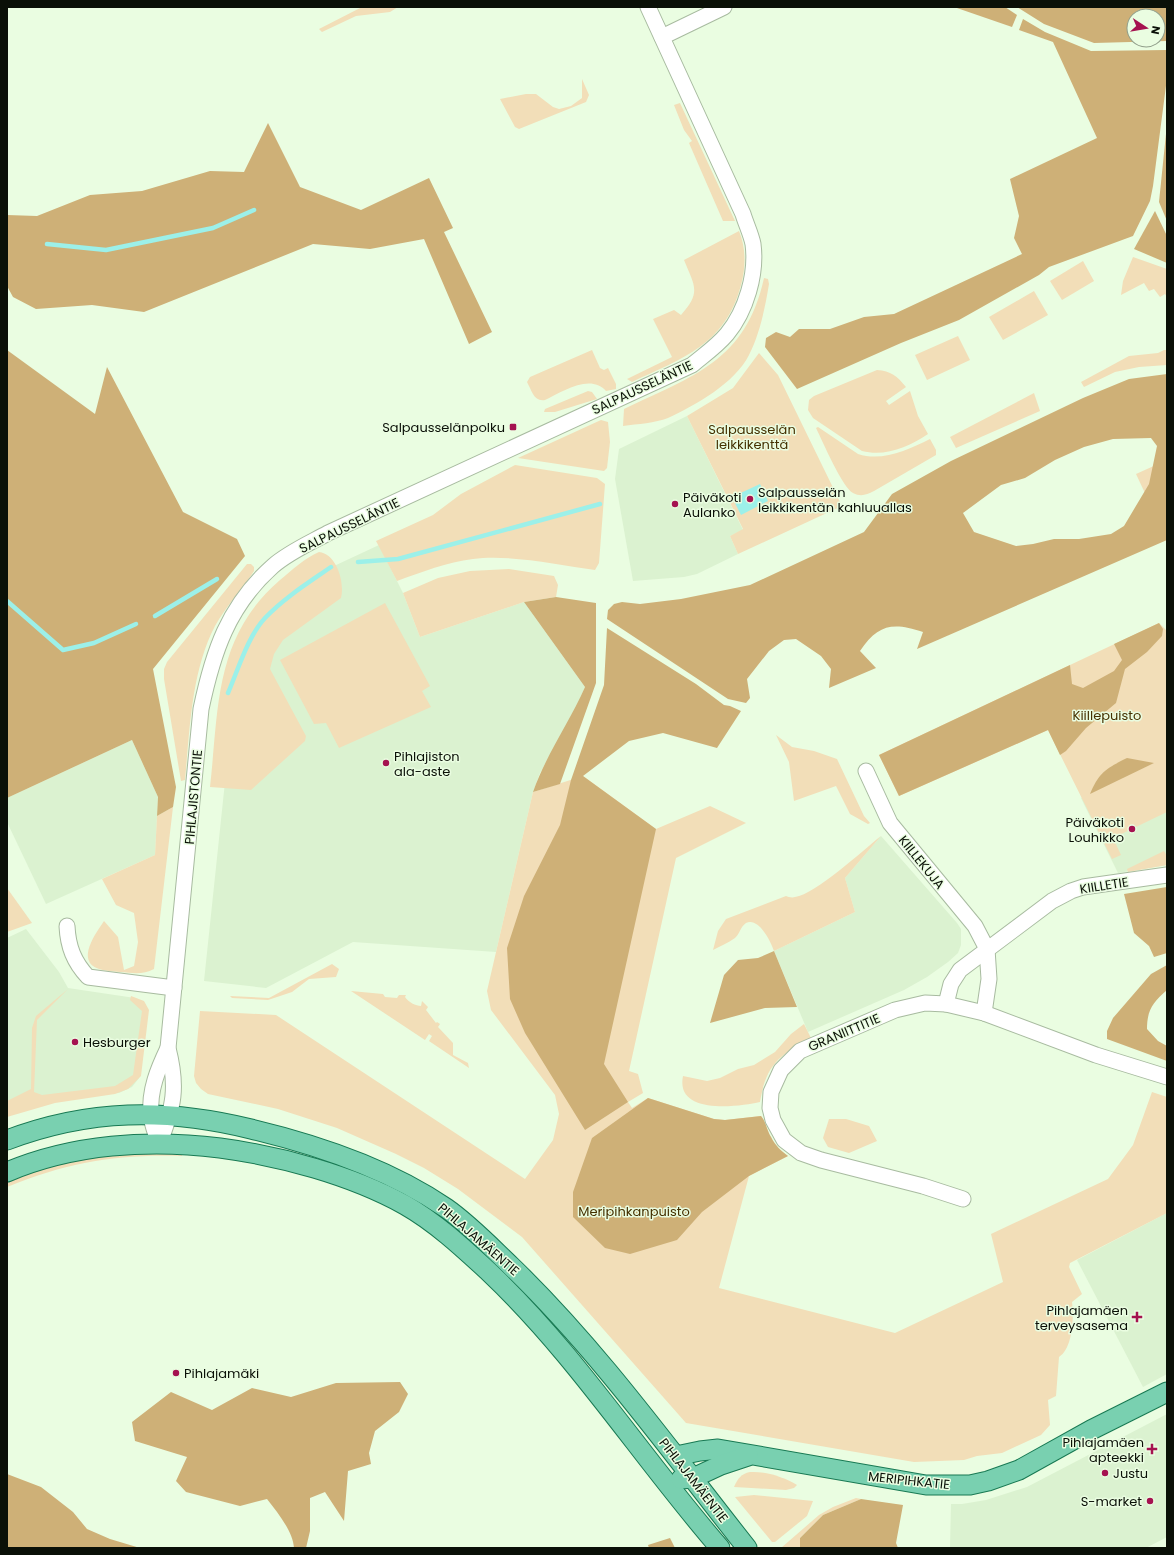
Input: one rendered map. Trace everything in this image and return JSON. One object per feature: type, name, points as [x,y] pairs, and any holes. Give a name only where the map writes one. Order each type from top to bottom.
[{"type":"main road","name":"PIHLAJAMÄENTIE","points":[[7,1140],[58,1123],[112,1115],[171,1115],[228,1123],[291,1139],[331,1152],[400,1182],[447,1208],[531,1285],[583,1343],[676,1456],[747,1548]]},
{"type":"main road","name":"PIHLAJAMÄENTIE","points":[[7,1172],[23,1165],[65,1153],[115,1146],[159,1144],[199,1146],[246,1152],[325,1172],[364,1186],[404,1205],[436,1226],[473,1257],[515,1296],[590,1384],[666,1481],[690,1515],[720,1548]]},
{"type":"main road","name":"MERIPIHKATIE","points":[[676,1456],[710,1449],[926,1485],[970,1485],[988,1481],[1019,1470],[1091,1430],[1167,1392]]},
{"type":"main road","name":"MERIPIHKATIE","points":[[666,1481],[693,1478],[721,1465],[752,1455]]},
{"type":"main road","points":[[666,1481],[676,1456]]},
{"type":"street","name":"SALPAUSSELÄNTIE","points":[[274,566],[328,533],[692,365],[714,348],[728,333],[748,296],[753,272],[753,244],[743,214],[648,7]]},
{"type":"street","points":[[662,37],[724,7]]},
{"type":"street","name":"PIHLAJISTONTIE","points":[[159,1144],[171,1115],[174,1072],[168,1048],[201,709],[208,672],[216,646],[241,602],[254,585],[274,566]]},
{"type":"street","name":"KIILLEKUJA","points":[[866,770],[890,822],[975,926],[987,949]]},
{"type":"street","name":"KIILLETIE","points":[[946,1004],[951,984],[960,970],[987,949],[1003,940],[1052,901],[1071,891],[1083,887],[1167,875]]},
{"type":"street","points":[[67,926],[67,941],[80,968],[88,977],[174,988]]},
{"type":"street","points":[[984,1013],[989,978],[987,949]]},
{"type":"street","name":"GRANIITTITIE","points":[[962,1200],[923,1186],[821,1160],[801,1153],[784,1140],[773,1120],[770,1108],[771,1092],[781,1070],[800,1051],[895,1010],[925,1003],[946,1004],[984,1013],[1096,1055],[1167,1077]]},
{"type":"street","name":"PIHLAJISTONTIE","points":[[159,1144],[151,1114],[155,1074],[168,1048]]},
{"type":"shaded area","name":"Päiväkoti Aulanko","points":[[687,416],[743,530],[730,536],[738,554],[697,574],[684,577],[633,581],[615,479],[619,449]]},
{"type":"shaded area","name":"Pihlajiston ala-aste","points":[[379,545],[403,593],[420,637],[524,602],[585,687],[574,712],[540,773],[533,792],[496,952],[353,942],[266,988],[204,981],[233,706],[334,566]]},
{"type":"shaded area","points":[[132,740],[158,797],[155,855],[46,904],[7,822],[7,798]]},
{"type":"shaded area","name":"Päiväkoti Louhikko","points":[[1167,757],[1167,865],[1118,873],[1081,798]]},
{"type":"shaded area","points":[[881,836],[957,923],[961,929],[961,945],[958,953],[927,977],[904,990],[808,1032],[774,951],[855,912],[845,878]]},
{"type":"shaded area","points":[[26,929],[59,972],[68,988],[135,998],[143,1002],[139,1078],[132,1087],[119,1093],[84,1095],[7,1111],[7,938]]},
{"type":"shaded area","name":"Pihlajamäen terveysasema","points":[[1167,1213],[1167,1374],[1143,1387],[1077,1260]]},
{"type":"shaded area","points":[[1167,1414],[1167,1537],[1146,1548],[950,1548],[951,1504],[962,1504],[986,1500],[1027,1487]]},
{"type":"green space","points":[[362,7],[398,7],[390,12],[356,16],[322,32],[319,29]]},
{"type":"green space","points":[[954,7],[1005,7],[1017,15],[1012,27]]},
{"type":"green space","points":[[1017,7],[1167,7],[1167,41],[1166,8],[1126,8],[1126,42],[1094,43],[1044,24]]},
{"type":"green space","points":[[1023,19],[1045,32],[1091,51],[1167,50],[1167,78],[1153,186],[1150,201],[1133,236],[1049,267],[1039,275],[959,320],[901,343],[797,389],[765,347],[766,338],[776,332],[790,337],[799,329],[830,329],[864,317],[894,314],[1022,254],[1014,238],[1019,216],[1010,179],[1097,138],[1053,42],[1019,30]]},
{"type":"green space","points":[[582,79],[589,95],[586,102],[519,129],[515,127],[500,99],[526,94],[536,94],[553,107],[559,109],[571,106],[582,98]]},
{"type":"green space","points":[[680,103],[735,221],[723,221],[689,143],[692,141],[684,130],[674,105]]},
{"type":"green space","points":[[268,123],[300,187],[361,210],[429,178],[453,228],[444,232],[492,332],[469,344],[424,239],[370,249],[313,244],[144,312],[92,305],[36,309],[13,297],[7,286],[7,215],[37,216],[90,195],[142,191],[210,171],[244,172]]},
{"type":"green space","points":[[1167,124],[1167,221],[1159,202]]},
{"type":"green space","points":[[1155,211],[1167,236],[1167,263],[1134,249]]},
{"type":"green space","points":[[739,231],[744,251],[744,271],[734,305],[724,322],[713,336],[685,357],[632,382],[627,379],[672,357],[653,319],[674,310],[681,315],[692,300],[694,294],[693,282],[684,260]]},
{"type":"green space","points":[[1133,257],[1167,269],[1167,297],[1165,294],[1160,297],[1154,289],[1149,291],[1144,283],[1121,295],[1123,281]]},
{"type":"green space","points":[[1083,261],[1094,281],[1062,300],[1050,281]]},
{"type":"green space","points":[[764,278],[768,279],[769,284],[759,329],[749,355],[734,375],[725,384],[702,400],[668,418],[623,426],[624,409],[694,375],[713,362],[730,347],[744,329],[756,306]]},
{"type":"green space","points":[[1034,291],[1048,315],[1003,340],[989,317]]},
{"type":"green space","points":[[958,336],[970,360],[927,380],[915,355]]},
{"type":"green space","points":[[7,350],[95,414],[107,367],[183,512],[237,539],[245,556],[153,669],[176,787],[173,807],[157,816],[158,797],[132,740],[7,798]]},
{"type":"green space","points":[[592,350],[600,368],[604,370],[608,368],[616,384],[616,389],[606,391],[599,386],[584,384],[568,389],[545,400],[536,398],[527,382],[530,377]]},
{"type":"green space","points":[[1167,350],[1167,365],[1139,367],[1115,372],[1084,387],[1081,382],[1129,356],[1158,353]]},
{"type":"green space","name":"Salpausselän leikkikenttä","points":[[759,353],[778,375],[842,506],[738,554],[730,536],[743,529],[687,416],[733,388]]},
{"type":"green space","points":[[877,370],[893,375],[906,387],[886,401],[889,405],[910,391],[918,416],[928,434],[905,447],[896,450],[871,453],[862,451],[813,418],[808,410],[809,400],[814,396]]},
{"type":"green space","points":[[1167,374],[1167,540],[917,649],[923,632],[895,626],[880,630],[873,635],[860,651],[876,668],[829,688],[831,669],[821,656],[796,639],[784,640],[769,651],[747,679],[750,698],[746,703],[728,699],[607,619],[608,610],[614,604],[622,602],[640,604],[681,599],[750,585],[864,532],[892,494],[951,461],[1083,398],[1129,379]],"holes":[[[1151,438],[1157,446],[1149,484],[1124,526],[1111,534],[1079,539],[1054,539],[1016,546],[974,532],[963,513],[1001,485],[1025,478],[1055,460],[1084,447],[1113,439]]]},
{"type":"green space","points":[[588,391],[592,392],[597,399],[555,412],[544,412],[545,409]]},
{"type":"green space","points":[[1034,393],[1040,411],[956,448],[950,437]]},
{"type":"green space","points":[[601,420],[608,422],[610,442],[607,468],[604,471],[518,458]]},
{"type":"green space","points":[[818,427],[858,454],[876,457],[886,456],[904,451],[930,439],[936,450],[936,455],[874,491],[859,495],[853,493],[849,489],[838,473],[816,428]]},
{"type":"green space","points":[[1167,460],[1167,540],[1136,474]]},
{"type":"green space","points":[[515,465],[597,478],[605,484],[599,563],[595,570],[518,559],[487,558],[454,562],[397,581],[376,541],[433,515],[461,494]]},
{"type":"green space","points":[[319,552],[331,558],[335,563],[341,577],[341,598],[283,640],[274,654],[270,669],[306,736],[305,741],[251,790],[210,787],[215,729],[224,675],[231,649],[242,625],[258,602],[280,580],[294,568]]},
{"type":"green space","points":[[247,564],[251,564],[254,567],[254,571],[215,626],[201,662],[196,681],[190,721],[185,780],[181,781],[164,679],[164,669],[167,662]]},
{"type":"green space","points":[[509,569],[554,576],[558,585],[556,597],[524,602],[420,637],[403,593],[438,578],[470,571]]},
{"type":"green space","points":[[556,597],[596,603],[596,683],[560,784],[533,792],[544,765],[585,687],[524,602]]},
{"type":"green space","points":[[385,603],[430,686],[422,691],[431,707],[339,748],[326,723],[314,724],[280,660]]},
{"type":"green space","name":"Kiillepuisto","points":[[1159,623],[1167,631],[1167,812],[1113,838],[1121,855],[1112,859],[1048,730],[899,796],[879,755]]},
{"type":"green space","points":[[1159,623],[1163,629],[1162,636],[1147,652],[1125,669],[1116,703],[1086,728],[1066,751],[1060,755],[1048,730],[899,796],[879,755],[1070,665],[1072,684],[1083,688],[1114,671],[1122,660],[1114,644]]},
{"type":"green space","points":[[607,628],[696,684],[724,705],[741,711],[717,748],[663,733],[629,741],[583,776],[656,829],[604,1064],[628,1102],[585,1130],[525,1033],[510,999],[507,948],[524,896],[560,825],[571,780],[604,685]]},
{"type":"green space","points":[[776,735],[792,747],[814,751],[837,759],[864,816],[870,823],[868,824],[850,814],[836,786],[794,801],[789,762]]},
{"type":"green space","points":[[1127,758],[1154,763],[1090,794],[1097,780],[1104,772]]},
{"type":"green space","name":"Meripihkanpuisto","points":[[583,776],[656,829],[710,806],[746,823],[676,858],[629,1071],[638,1074],[643,1093],[628,1102],[632,1108],[648,1098],[714,1119],[725,1120],[761,1116],[774,1143],[788,1156],[749,1176],[719,1288],[895,1333],[1003,1282],[991,1234],[1108,1179],[1133,1145],[1152,1092],[1167,1097],[1167,1213],[1070,1263],[1069,1267],[1082,1294],[1072,1302],[1072,1332],[1064,1353],[1059,1357],[1056,1396],[1048,1400],[1050,1425],[1041,1435],[1002,1453],[977,1456],[964,1460],[914,1462],[686,1423],[522,1237],[458,1189],[424,1168],[337,1128],[278,1109],[208,1094],[196,1083],[194,1076],[200,1011],[276,1015],[525,1179],[553,1140],[559,1114],[555,1095],[491,1010],[487,991],[533,792]]},
{"type":"green space","points":[[173,807],[154,969],[146,972],[129,973],[99,969],[92,965],[89,960],[88,953],[96,932],[104,921],[118,937],[124,970],[134,966],[138,942],[134,913],[116,905],[102,879],[155,855],[157,816]]},
{"type":"green space","points":[[881,836],[845,878],[855,912],[774,951],[764,931],[760,927],[751,922],[746,923],[742,926],[735,938],[713,950],[718,931],[726,919],[786,896],[794,897],[804,894],[826,880]]},
{"type":"green space","points":[[1164,851],[1167,856],[1167,865],[1128,872],[1127,869]]},
{"type":"green space","points":[[1167,887],[1167,953],[1154,957],[1149,946],[1134,933],[1124,894]]},
{"type":"green space","points":[[7,888],[32,923],[7,932]]},
{"type":"green space","points":[[774,951],[797,1007],[765,1008],[710,1023],[724,975],[738,960],[758,958]]},
{"type":"green space","points":[[332,964],[339,969],[336,977],[309,979],[292,992],[268,1000],[232,998],[230,996],[269,998]]},
{"type":"green space","points":[[1167,965],[1167,990],[1158,998],[1152,1007],[1148,1017],[1147,1029],[1158,1041],[1167,1046],[1167,1061],[1107,1039],[1107,1031],[1113,1018],[1151,974]]},
{"type":"green space","points":[[68,989],[37,1020],[34,1092],[42,1095],[115,1086],[133,1075],[142,1011],[130,1000],[131,996],[144,1001],[149,1010],[141,1076],[128,1089],[115,1094],[55,1103],[7,1117],[7,1101],[31,1089],[32,1028],[36,1016]]},
{"type":"green space","points":[[351,991],[383,994],[385,997],[397,998],[399,995],[406,995],[405,997],[408,1001],[419,1006],[421,1006],[422,1001],[428,1007],[426,1010],[436,1023],[437,1022],[440,1024],[438,1027],[453,1043],[453,1055],[468,1063],[469,1068],[429,1041],[432,1036],[429,1034],[425,1040]]},
{"type":"green space","points":[[804,1024],[811,1038],[790,1050],[776,1062],[766,1079],[760,1102],[738,1106],[710,1106],[698,1103],[689,1097],[683,1089],[683,1076],[707,1081],[720,1078],[738,1069],[754,1065],[775,1052],[791,1034]]},
{"type":"green space","points":[[648,1098],[714,1119],[725,1120],[761,1116],[774,1143],[788,1156],[749,1176],[702,1212],[677,1240],[630,1254],[605,1248],[573,1217],[573,1192],[592,1138]]},
{"type":"green space","points":[[829,1119],[846,1119],[869,1126],[877,1141],[849,1153],[828,1147],[823,1138]]},
{"type":"green space","points":[[183,1153],[182,1156],[135,1156],[93,1161],[51,1171],[7,1187],[7,1180],[20,1175],[100,1154]]},
{"type":"green space","points":[[400,1382],[408,1394],[399,1412],[375,1431],[369,1453],[371,1464],[348,1471],[344,1521],[325,1492],[310,1498],[310,1531],[306,1548],[294,1548],[288,1528],[267,1499],[240,1506],[186,1492],[176,1481],[187,1457],[135,1441],[132,1422],[171,1392],[212,1410],[252,1388],[291,1397],[336,1383]]},
{"type":"green space","points":[[750,1472],[762,1472],[774,1475],[797,1485],[794,1488],[786,1490],[734,1487],[740,1477]]},
{"type":"green space","points":[[7,1474],[41,1487],[73,1512],[87,1529],[110,1539],[140,1548],[7,1548]]},
{"type":"green space","points":[[754,1495],[813,1501],[807,1516],[775,1542],[772,1542],[735,1497]]},
{"type":"green space","points":[[856,1498],[861,1499],[823,1515],[800,1538],[800,1548],[781,1548],[819,1515],[833,1507]]},
{"type":"green space","points":[[861,1499],[903,1505],[896,1543],[898,1548],[800,1548],[800,1538],[823,1515]]},
{"type":"green space","points":[[670,1538],[675,1548],[649,1548],[648,1545]]},
{"type":"water","name":"Salpausselän leikkikentän kahluuallas","points":[[760,484],[768,501],[741,515],[732,497]]},
{"type":"waterway","points":[[47,244],[106,250],[213,228],[254,210]]},
{"type":"waterway","points":[[358,562],[398,559],[600,504]]},
{"type":"waterway","points":[[228,693],[248,644],[259,625],[288,597],[331,567]]},
{"type":"waterway","points":[[155,616],[217,579]]},
{"type":"waterway","points":[[7,601],[63,650],[94,643],[136,624]]},
{"type":"place","name":"Salpausselänpolku","points":[[513,427]]},
{"type":"place","name":"Salpausselän leikkikentän kahluuallas","points":[[750,499]]},
{"type":"place","name":"Päiväkoti Aulanko","points":[[675,504]]},
{"type":"place","name":"Pihlajiston ala-aste","points":[[386,763]]},
{"type":"place","name":"Päiväkoti Louhikko","points":[[1132,829]]},
{"type":"place","name":"Hesburger","points":[[75,1042]]},
{"type":"place","name":"Pihlajamäen terveysasema","points":[[1137,1317]]},
{"type":"place","name":"Pihlajamäki","points":[[176,1373]]},
{"type":"place","name":"Pihlajamäen apteekki","points":[[1152,1449]]},
{"type":"place","name":"Justu","points":[[1105,1473]]},
{"type":"place","name":"S-market","points":[[1150,1501]]}]
